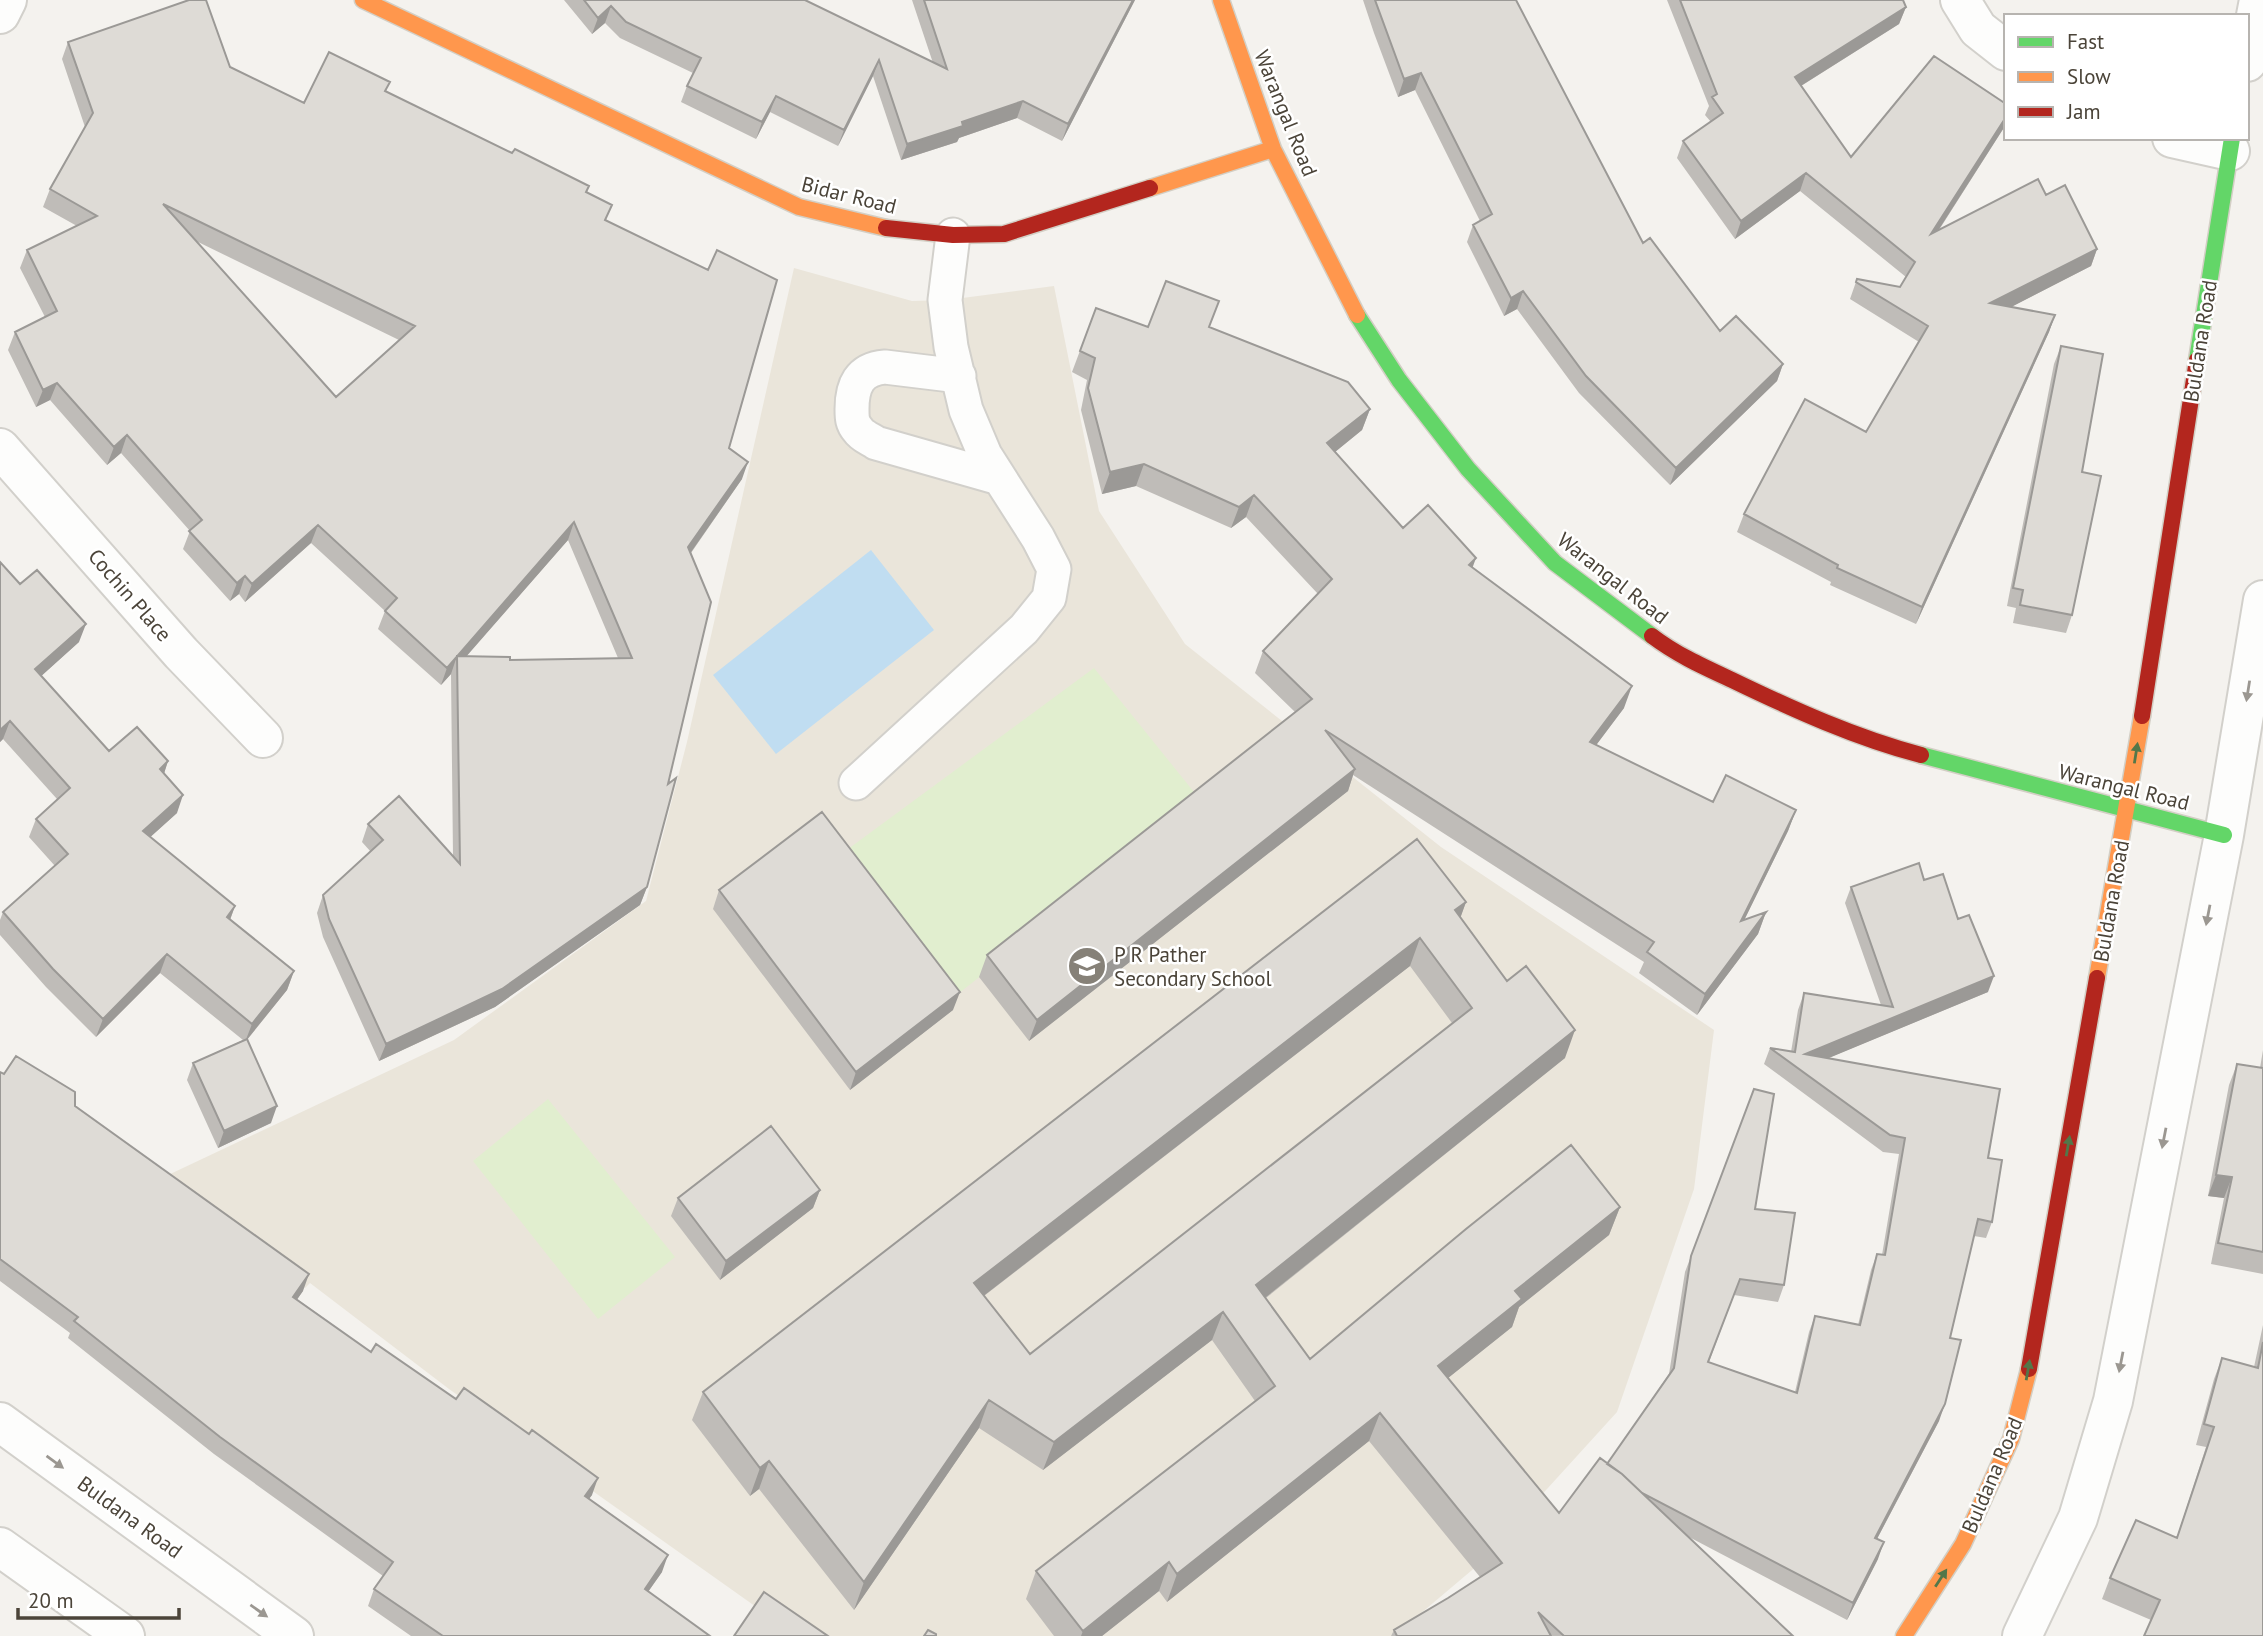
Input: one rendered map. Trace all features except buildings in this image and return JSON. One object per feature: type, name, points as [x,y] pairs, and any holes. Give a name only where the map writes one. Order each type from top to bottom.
[{"type":"street","points":[[0,14],[7,0]]},
{"type":"street","name":"Bidar Road","points":[[363,0],[799,207],[895,230],[953,235],[1004,234],[1272,149]]},
{"type":"street","name":"Warangal Road","points":[[1220,0],[1272,149],[1361,323],[1399,380],[1468,469],[1555,563],[1672,651],[1777,702],[1898,748],[2224,835]]},
{"type":"street","points":[[1960,0],[1978,29],[2004,49]]},
{"type":"street","points":[[2249,51],[2259,0]]},
{"type":"street","points":[[2189,140],[2231,145]]},
{"type":"street","name":"Buldana Road","points":[[1904,1636],[1963,1544],[2011,1439],[2023,1394],[2127,809],[2231,145]]},
{"type":"street","name":"Cochin Place","points":[[0,448],[181,653],[263,737]]},
{"type":"street","points":[[2022,1636],[2078,1518],[2113,1401],[2224,835],[2263,600]]},
{"type":"street","name":"Buldana Road","points":[[0,1422],[294,1636]]},
{"type":"street","points":[[0,1547],[125,1636]]},
{"type":"lane","points":[[856,783],[1024,629],[1049,598],[1054,569],[1038,538],[985,455],[966,410],[951,347],[945,300],[953,235]]},
{"type":"lane","points":[[959,376],[874,368],[862,377],[852,391],[852,421],[859,432],[876,443],[999,478]]},
{"type":"shaded area","name":"P R Pather Secondary School","points":[[794,268],[912,301],[947,300],[1054,286],[1099,511],[1185,644],[1441,847],[1714,1030],[1694,1189],[1617,1412],[1478,1565],[1394,1636],[797,1636],[449,1389],[310,1283],[305,1288],[228,1233],[166,1176],[454,1040],[646,901],[687,742]]},
{"type":"green space","points":[[1094,668],[1202,802],[954,997],[844,852]]},
{"type":"green space","points":[[548,1099],[675,1257],[598,1319],[473,1161]]},
{"type":"water","points":[[871,550],[934,630],[776,754],[713,675]]},
{"type":"traffic: fast","points":[[2197,360],[2232,140]]},
{"type":"traffic: fast","points":[[1357,315],[1399,380],[1468,469],[1555,563],[1652,636]]},
{"type":"traffic: fast","points":[[1921,755],[2224,835]]},
{"type":"traffic: slow","points":[[363,0],[799,207],[886,228]]},
{"type":"traffic: slow","points":[[1221,0],[1273,149],[1357,315]]},
{"type":"traffic: slow","points":[[1150,188],[1273,149]]},
{"type":"traffic: slow","points":[[2097,978],[2142,716]]},
{"type":"traffic: slow","points":[[1904,1636],[1963,1544],[2011,1439],[2029,1369]]},
{"type":"traffic: jam","points":[[886,228],[953,235],[1004,234],[1150,188]]},
{"type":"traffic: jam","points":[[2142,716],[2197,360]]},
{"type":"traffic: jam","points":[[1652,636],[1691,660],[1801,712],[1872,740],[1921,755]]},
{"type":"traffic: jam","points":[[2029,1369],[2097,978]]},
{"type":"place","name":"P R Pather Secondary School","points":[[1087,966]]}]
